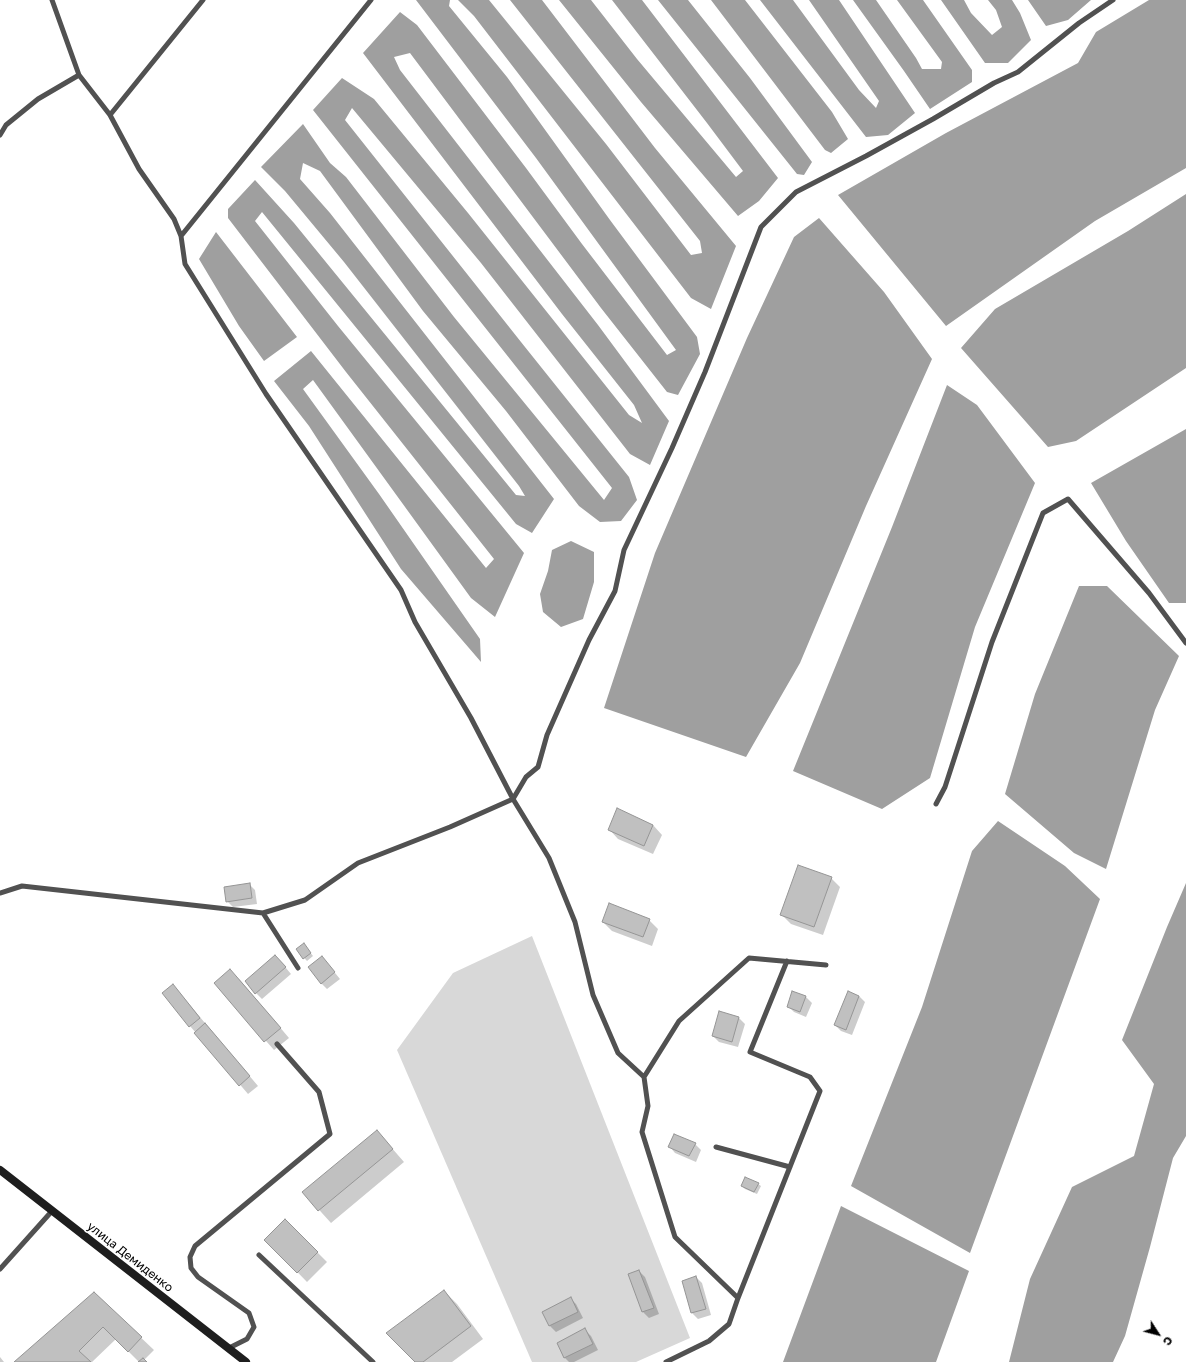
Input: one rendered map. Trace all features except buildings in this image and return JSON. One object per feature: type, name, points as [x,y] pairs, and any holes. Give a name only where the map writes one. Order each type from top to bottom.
[{"type":"main road","name":"улица Демиденко","points":[[0,1170],[246,1362]]},
{"type":"lane","points":[[52,0],[79,75],[110,115],[139,169],[174,219],[181,236],[185,264],[266,394],[401,590],[415,622],[471,718],[513,799],[549,858],[575,922],[593,995],[618,1053],[644,1077],[648,1106],[642,1132],[676,1237],[738,1298]]},
{"type":"lane","points":[[110,115],[203,0]]},
{"type":"lane","points":[[181,236],[370,0]]},
{"type":"lane","points":[[0,893],[22,886],[263,913],[305,900],[358,863],[450,827],[513,799],[526,777],[538,766],[547,735],[589,640],[615,591],[624,550],[672,448],[705,372],[761,227],[796,192],[933,119],[994,83],[1018,72],[1079,22],[1113,0]]},
{"type":"lane","points":[[0,135],[6,125],[38,99],[79,75]]},
{"type":"lane","points":[[936,804],[944,787],[992,642],[1043,513],[1068,500],[1149,593],[1186,643]]},
{"type":"lane","points":[[263,913],[298,968]]},
{"type":"lane","points":[[644,1077],[679,1021],[749,958],[826,965]]},
{"type":"lane","points":[[666,1362],[709,1341],[729,1324],[820,1091],[810,1077],[750,1052],[787,961]]},
{"type":"lane","points":[[229,1348],[246,1339],[254,1327],[249,1313],[198,1277],[191,1268],[190,1257],[196,1246],[330,1134],[319,1092],[277,1044]]},
{"type":"lane","points":[[716,1147],[790,1167]]},
{"type":"lane","points":[[0,1269],[52,1211]]},
{"type":"lane","points":[[259,1255],[373,1362]]},
{"type":"shaded area","points":[[416,0],[450,0],[449,6],[507,77],[610,220],[697,337],[700,354],[678,395],[667,392],[601,308],[410,53],[394,57],[400,70],[598,325],[669,421],[650,465],[630,454],[481,263],[352,108],[345,120],[629,477],[637,500],[621,521],[600,522],[579,506],[506,411],[423,311],[320,171],[303,163],[300,179],[330,213],[554,499],[532,533],[516,524],[262,212],[255,221],[338,326],[524,553],[495,617],[471,598],[313,380],[303,389],[379,494],[480,639],[481,662],[401,569],[309,426],[274,381],[311,351],[486,568],[494,559],[346,372],[228,218],[228,209],[255,180],[294,223],[516,495],[525,496],[519,486],[344,262],[285,191],[261,167],[303,124],[330,163],[346,177],[454,317],[604,500],[612,488],[313,110],[342,78],[374,99],[468,213],[629,415],[642,423],[634,405],[562,314],[363,53],[400,12],[417,25],[667,355],[676,350],[536,158]]},
{"type":"shaded area","points":[[458,0],[489,0],[606,144],[691,255],[702,253],[700,241],[510,0],[542,0],[655,148],[736,246],[711,309],[691,298],[474,16]]},
{"type":"shaded area","points":[[559,0],[591,0],[637,59],[736,177],[743,171],[612,0],[642,0],[778,178],[759,201],[738,216],[641,102]]},
{"type":"shaded area","points":[[658,0],[688,0],[750,78],[812,162],[804,175],[797,174]]},
{"type":"shaded area","points":[[711,0],[745,0],[832,112],[848,139],[831,153],[825,150]]},
{"type":"shaded area","points":[[760,0],[793,0],[859,90],[876,108],[879,101],[809,0],[839,0],[915,113],[888,135],[866,137]]},
{"type":"shaded area","points":[[853,0],[876,0],[922,69],[941,69],[942,62],[897,0],[923,0],[972,70],[972,82],[930,109]]},
{"type":"shaded area","points":[[941,0],[964,0],[971,13],[992,35],[1002,27],[996,10],[988,0],[1012,0],[1020,13],[1031,40],[1008,63],[985,63]]},
{"type":"shaded area","points":[[1028,0],[1091,0],[1068,20],[1046,26]]},
{"type":"shaded area","points":[[1149,0],[1186,0],[1186,168],[1095,221],[946,326],[838,195],[946,133],[1078,63],[1096,32]]},
{"type":"shaded area","points":[[1186,194],[1186,368],[1076,441],[1048,447],[961,348],[995,309],[1128,231]]},
{"type":"shaded area","points":[[819,218],[884,292],[932,359],[866,506],[800,663],[746,757],[604,708],[655,553],[747,338],[794,237]]},
{"type":"shaded area","points":[[216,232],[297,337],[264,361],[239,326],[199,259]]},
{"type":"shaded area","points":[[947,385],[977,405],[1035,483],[975,627],[930,778],[882,809],[793,771],[892,527]]},
{"type":"shaded area","points":[[1186,429],[1186,603],[1169,603],[1126,541],[1091,483]]},
{"type":"shaded area","points":[[571,541],[594,552],[594,582],[583,619],[561,627],[543,612],[540,594],[548,571],[552,550]]},
{"type":"shaded area","points":[[1079,586],[1107,586],[1179,656],[1155,710],[1106,869],[1074,853],[1005,794],[1035,694]]},
{"type":"shaded area","points":[[998,821],[1065,866],[1100,899],[970,1253],[851,1186],[922,1007],[972,851]]},
{"type":"shaded area","points":[[1186,883],[1186,1136],[1173,1158],[1125,1336],[1113,1362],[1009,1362],[1030,1279],[1072,1187],[1134,1156],[1154,1084],[1122,1040]]},
{"type":"shaded area","points":[[532,936],[690,1338],[636,1362],[532,1362],[397,1050],[453,973]]},
{"type":"shaded area","points":[[841,1206],[969,1271],[936,1362],[783,1362]]}]
